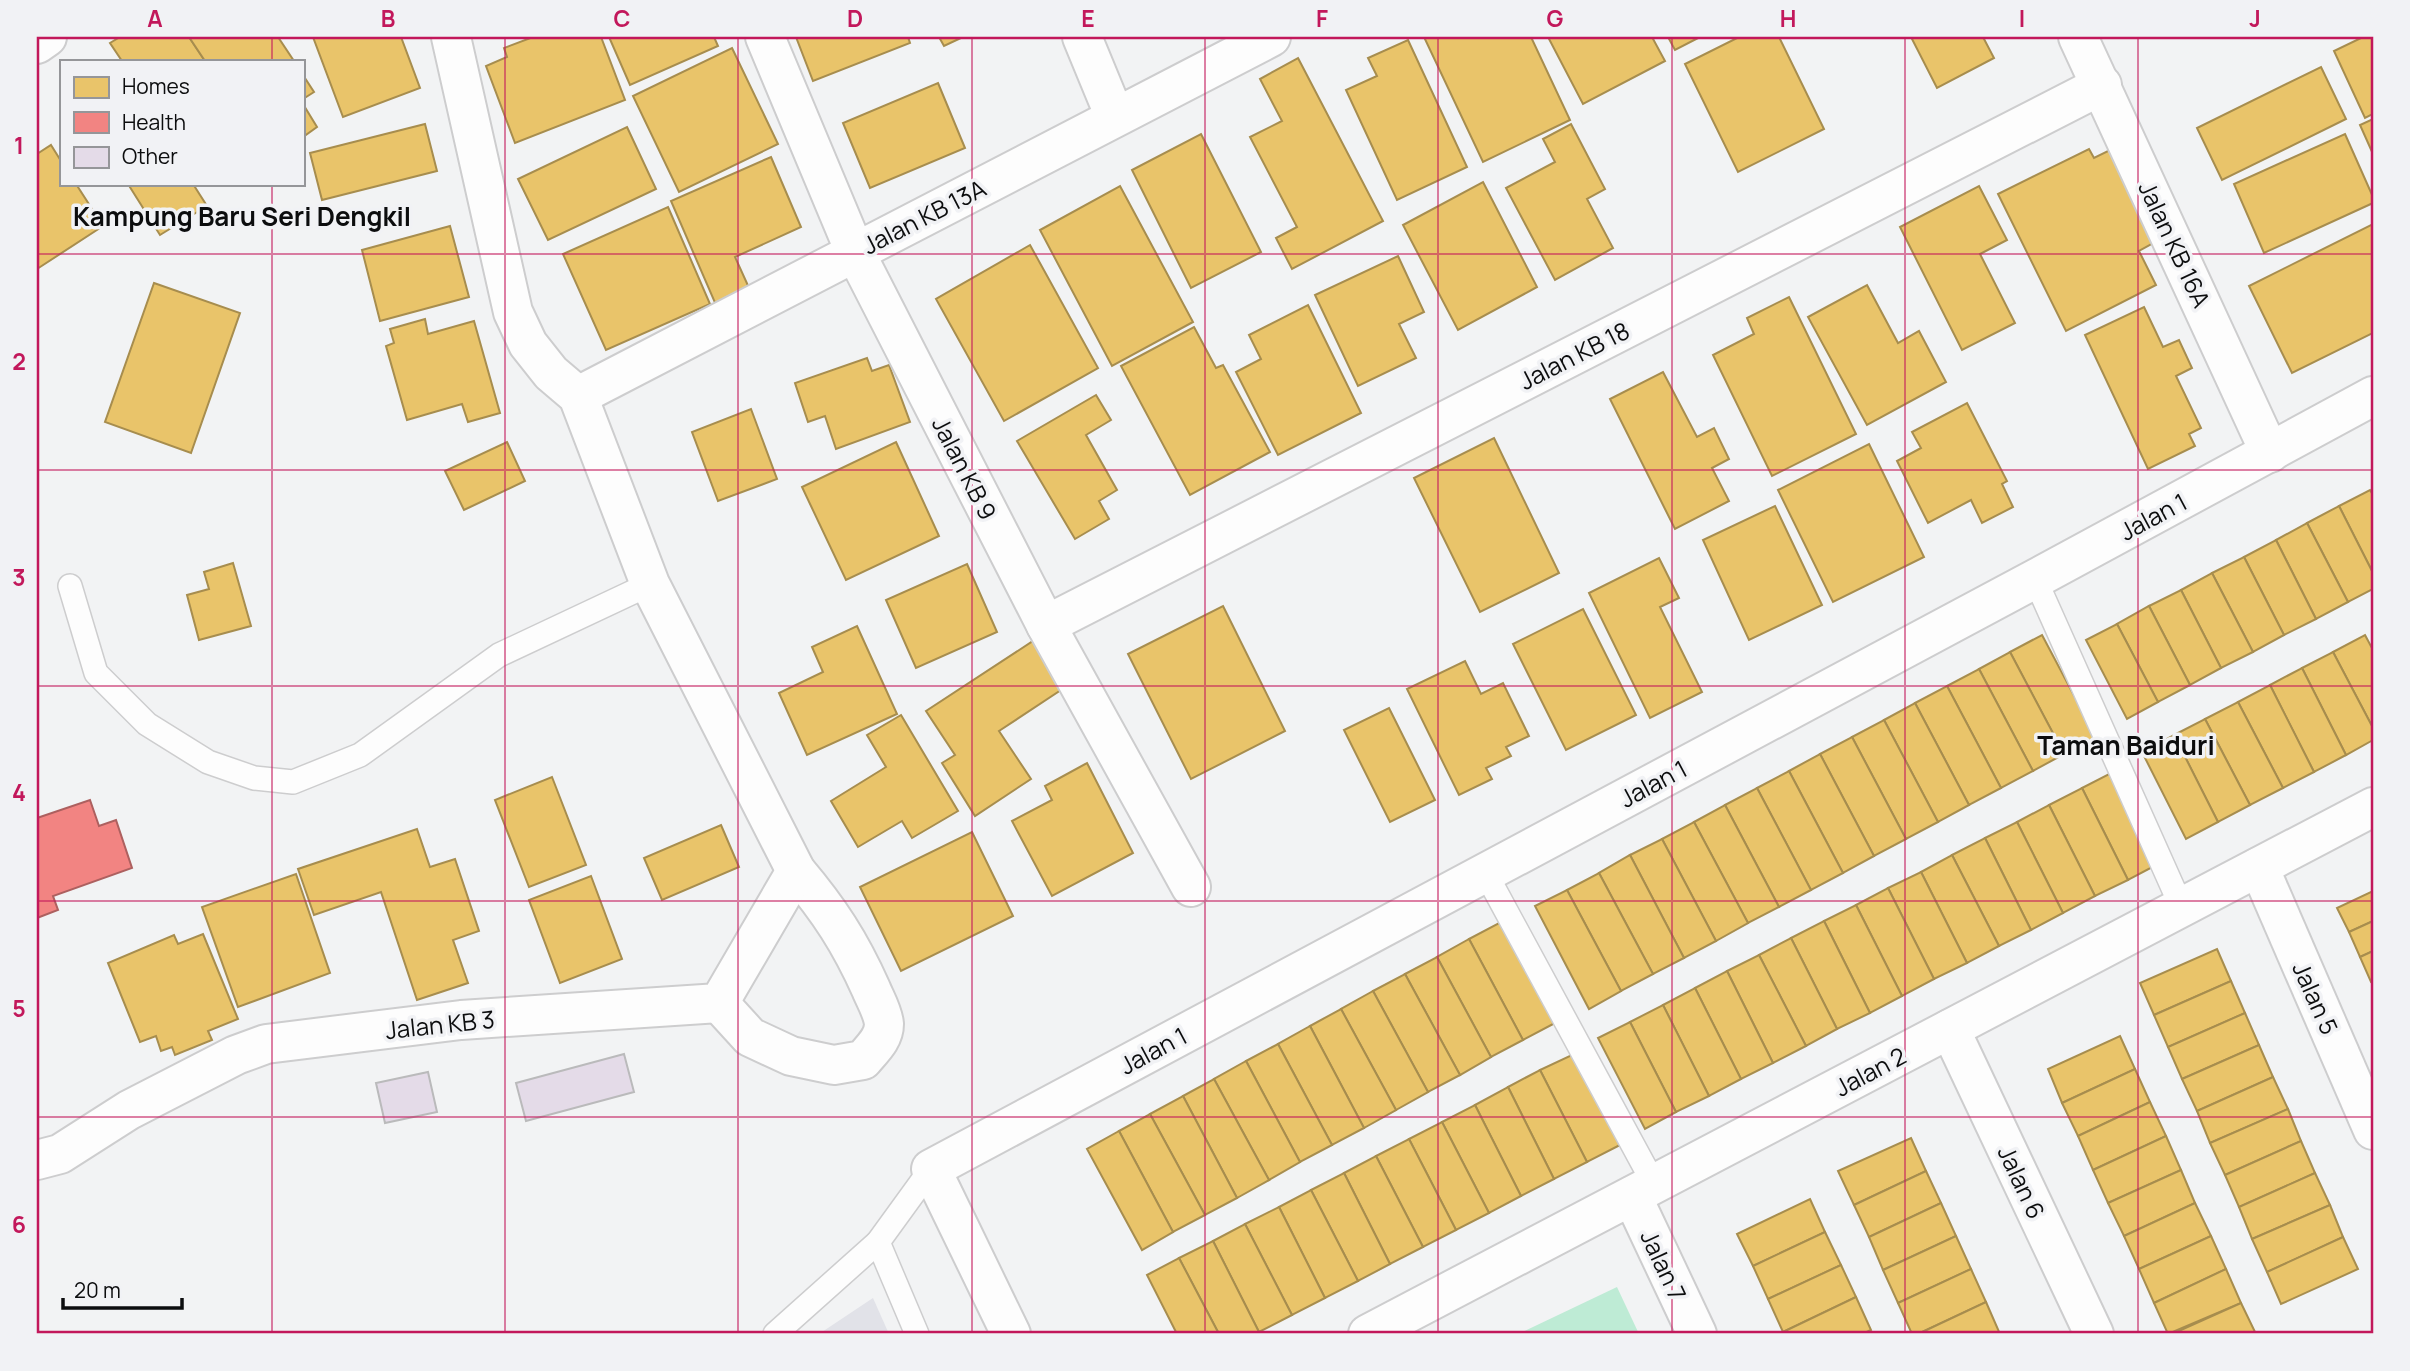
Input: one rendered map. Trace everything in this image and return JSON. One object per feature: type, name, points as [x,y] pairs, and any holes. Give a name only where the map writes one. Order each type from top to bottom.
[{"type":"street","points":[[37,44],[47,37]]},
{"type":"street","points":[[451,37],[513,312],[535,354],[551,373],[578,396],[650,584],[796,871],[828,910],[854,951],[884,1023],[881,1039],[863,1060],[834,1065],[791,1056],[750,1037],[719,1003],[796,871]]},
{"type":"street","name":"Jalan KB 9","points":[[765,37],[855,253],[1046,625],[1191,887]]},
{"type":"street","points":[[1082,37],[1115,117]]},
{"type":"street","name":"Jalan KB 13A","points":[[578,396],[1271,37]]},
{"type":"street","name":"Jalan KB 16A","points":[[2078,37],[2270,453]]},
{"type":"street","name":"Jalan KB 18","points":[[1046,625],[2102,85]]},
{"type":"street","name":"Jalan 1","points":[[931,1169],[2373,396]]},
{"type":"street","name":"Jalan 2","points":[[1368,1334],[2373,807]]},
{"type":"street","name":"Jalan 5","points":[[2259,867],[2373,1130]]},
{"type":"street","name":"Jalan KB 3","points":[[37,1160],[60,1154],[129,1110],[236,1055],[266,1044],[461,1020],[719,1003]]},
{"type":"street","name":"Jalan 6","points":[[1950,1029],[2094,1334]]},
{"type":"street","points":[[931,1169],[1011,1334]]},
{"type":"street","name":"Jalan 7","points":[[1643,1190],[1697,1334]]},
{"type":"lane","points":[[2035,579],[2182,908]]},
{"type":"lane","points":[[70,586],[96,673],[147,724],[208,762],[254,778],[293,782],[360,755],[499,655],[650,584]]},
{"type":"lane","points":[[1485,872],[1643,1190]]},
{"type":"lane","name":"Jalan 1","points":[[775,1334],[878,1242],[931,1169]]},
{"type":"lane","points":[[878,1242],[918,1334]]},
{"type":"shaded area","points":[[873,1298],[889,1334],[819,1334]]},
{"type":"green space","points":[[1617,1287],[1639,1334],[1518,1334]]},
{"type":"building: Homes","points":[[120,37],[189,37],[204,60],[121,60],[110,43]]},
{"type":"building: Homes","points":[[189,37],[278,37],[293,60],[204,60]]},
{"type":"building: Homes","points":[[313,37],[401,37],[420,88],[343,117]]},
{"type":"building: Homes","points":[[533,37],[601,37],[625,100],[515,143],[486,66],[507,57],[504,48]]},
{"type":"building: Homes","points":[[609,37],[714,37],[718,46],[630,85]]},
{"type":"building: Homes","points":[[796,37],[908,37],[910,43],[813,81]]},
{"type":"building: Homes","points":[[939,37],[963,37],[944,46]]},
{"type":"building: Homes","points":[[1424,37],[1531,37],[1570,120],[1483,162]]},
{"type":"building: Homes","points":[[1548,37],[1652,37],[1665,61],[1583,104]]},
{"type":"building: Homes","points":[[1668,37],[1700,37],[1675,50]]},
{"type":"building: Homes","points":[[1739,37],[1779,37],[1824,129],[1738,172],[1685,64]]},
{"type":"building: Homes","points":[[1911,37],[1983,37],[1994,58],[1937,88]]},
{"type":"building: Homes","points":[[2363,37],[2373,37],[2373,114],[2365,118],[2334,51]]},
{"type":"building: Homes","points":[[1408,40],[1467,167],[1397,200],[1346,90],[1377,76],[1368,58]]},
{"type":"building: Homes","points":[[732,48],[778,144],[679,192],[633,96]]},
{"type":"building: Homes","points":[[1298,58],[1383,221],[1292,269],[1276,238],[1297,227],[1250,137],[1282,121],[1260,79]]},
{"type":"building: Homes","points":[[2321,67],[2346,119],[2222,180],[2197,128]]},
{"type":"building: Homes","points":[[304,77],[314,92],[304,98]]},
{"type":"building: Homes","points":[[938,83],[965,148],[870,188],[843,123]]},
{"type":"building: Homes","points":[[304,106],[317,127],[304,136]]},
{"type":"building: Homes","points":[[2373,119],[2373,154],[2360,125]]},
{"type":"building: Homes","points":[[425,124],[437,171],[322,200],[310,153]]},
{"type":"building: Homes","points":[[1571,124],[1605,189],[1587,199],[1613,248],[1555,280],[1506,188],[1555,162],[1543,139]]},
{"type":"building: Homes","points":[[627,127],[656,189],[548,240],[518,179]]},
{"type":"building: Homes","points":[[1201,134],[1261,252],[1191,288],[1132,170]]},
{"type":"building: Homes","points":[[2345,134],[2373,197],[2373,203],[2264,253],[2234,184]]},
{"type":"building: Homes","points":[[51,145],[60,159],[60,186],[77,186],[103,226],[37,269],[37,154]]},
{"type":"building: Homes","points":[[2089,149],[2094,158],[2110,150],[2155,242],[2139,251],[2156,285],[2066,331],[1998,194]]},
{"type":"building: Homes","points":[[771,157],[801,227],[735,257],[750,290],[716,305],[671,201]]},
{"type":"building: Homes","points":[[1483,182],[1537,287],[1458,330],[1403,225]]},
{"type":"building: Homes","points":[[129,186],[194,186],[207,206],[160,235]]},
{"type":"building: Homes","points":[[1120,186],[1193,322],[1112,366],[1040,230]]},
{"type":"building: Homes","points":[[1979,186],[2007,240],[1980,254],[2015,323],[1962,350],[1900,227]]},
{"type":"building: Homes","points":[[668,207],[710,304],[606,350],[563,254]]},
{"type":"building: Homes","points":[[2373,224],[2373,333],[2292,373],[2249,286]]},
{"type":"building: Homes","points":[[450,226],[469,297],[380,321],[362,250]]},
{"type":"building: Homes","points":[[1030,245],[1098,368],[1004,421],[936,299]]},
{"type":"building: Homes","points":[[1398,256],[1424,312],[1399,324],[1416,358],[1358,386],[1315,295]]},
{"type":"building: Homes","points":[[154,283],[240,313],[191,453],[105,422]]},
{"type":"building: Homes","points":[[1867,285],[1898,343],[1919,331],[1946,382],[1867,425],[1808,317]]},
{"type":"building: Homes","points":[[1789,297],[1856,434],[1772,476],[1713,355],[1754,334],[1747,318]]},
{"type":"building: Homes","points":[[1308,305],[1361,413],[1278,455],[1236,372],[1261,359],[1249,335]]},
{"type":"building: Homes","points":[[2144,307],[2163,347],[2179,340],[2192,368],[2176,376],[2201,428],[2189,434],[2195,446],[2148,469],[2085,335]]},
{"type":"building: Homes","points":[[425,319],[428,334],[474,321],[500,413],[468,422],[462,404],[407,420],[386,346],[394,343],[390,329]]},
{"type":"building: Homes","points":[[1194,327],[1216,368],[1223,365],[1270,452],[1190,495],[1121,366]]},
{"type":"building: Homes","points":[[867,358],[872,371],[889,365],[910,422],[836,449],[825,416],[808,422],[795,383]]},
{"type":"building: Homes","points":[[1663,372],[1697,437],[1714,428],[1729,459],[1712,468],[1729,501],[1675,529],[1610,399]]},
{"type":"building: Homes","points":[[1096,395],[1111,420],[1086,435],[1117,490],[1099,501],[1109,519],[1075,539],[1017,441]]},
{"type":"building: Homes","points":[[1967,403],[2007,481],[2002,484],[2013,507],[1982,523],[1971,500],[1928,523],[1897,461],[1921,448],[1912,432]]},
{"type":"building: Homes","points":[[751,409],[777,479],[718,501],[692,432]]},
{"type":"building: Homes","points":[[1494,438],[1559,573],[1480,612],[1414,478]]},
{"type":"building: Homes","points":[[507,442],[525,481],[464,510],[445,471]]},
{"type":"building: Homes","points":[[896,442],[939,536],[846,580],[802,487]]},
{"type":"building: Homes","points":[[1869,444],[1924,557],[1833,602],[1778,490]]},
{"type":"building: Homes","points":[[2370,490],[2373,495],[2373,573],[2339,506]]},
{"type":"building: Homes","points":[[1775,506],[1822,605],[1749,640],[1703,540]]},
{"type":"building: Homes","points":[[2339,506],[2373,573],[2373,589],[2348,602],[2307,523]]},
{"type":"building: Homes","points":[[2307,523],[2348,602],[2316,619],[2276,540]]},
{"type":"building: Homes","points":[[2276,540],[2316,619],[2284,635],[2244,557]]},
{"type":"building: Homes","points":[[2244,557],[2284,635],[2253,652],[2212,573]]},
{"type":"building: Homes","points":[[1659,558],[1679,598],[1660,607],[1702,692],[1650,718],[1589,593]]},
{"type":"building: Homes","points":[[233,563],[251,626],[199,640],[187,595],[209,589],[204,572]]},
{"type":"building: Homes","points":[[967,564],[997,632],[916,668],[886,600]]},
{"type":"building: Homes","points":[[2212,573],[2253,652],[2221,668],[2181,590]]},
{"type":"building: Homes","points":[[2181,590],[2221,668],[2190,685],[2149,606]]},
{"type":"building: Homes","points":[[1223,606],[1285,731],[1191,779],[1128,654]]},
{"type":"building: Homes","points":[[2149,606],[2190,685],[2158,702],[2117,624]]},
{"type":"building: Homes","points":[[1583,609],[1636,715],[1566,750],[1513,644]]},
{"type":"building: Homes","points":[[2117,624],[2158,702],[2127,719],[2086,640]]},
{"type":"building: Homes","points":[[857,626],[897,714],[807,755],[779,693],[823,672],[812,647]]},
{"type":"building: Homes","points":[[2042,635],[2096,737],[2064,754],[2010,652]]},
{"type":"building: Homes","points":[[2365,635],[2373,650],[2373,728],[2333,652]]},
{"type":"building: Homes","points":[[1033,641],[1064,688],[999,731],[1031,779],[975,816],[942,763],[955,755],[926,711]]},
{"type":"building: Homes","points":[[2010,652],[2064,754],[2033,771],[1979,669]]},
{"type":"building: Homes","points":[[2333,652],[2373,728],[2373,740],[2346,755],[2302,668]]},
{"type":"building: Homes","points":[[1465,661],[1481,694],[1503,683],[1529,736],[1506,747],[1511,756],[1486,768],[1492,779],[1459,795],[1407,689]]},
{"type":"building: Homes","points":[[2302,668],[2346,755],[2314,772],[2270,685]]},
{"type":"building: Homes","points":[[1979,669],[2033,771],[2001,788],[1947,686]]},
{"type":"building: Homes","points":[[2270,685],[2314,772],[2283,788],[2238,702]]},
{"type":"building: Homes","points":[[1947,686],[2001,788],[1969,805],[1915,703]]},
{"type":"building: Homes","points":[[2238,702],[2283,788],[2250,805],[2205,719]]},
{"type":"building: Homes","points":[[1915,703],[1969,805],[1938,822],[1884,720]]},
{"type":"building: Homes","points":[[1389,708],[1435,800],[1390,822],[1344,730]]},
{"type":"building: Homes","points":[[901,715],[958,811],[912,838],[902,821],[858,847],[831,801],[886,767],[867,735]]},
{"type":"building: Homes","points":[[2205,719],[2250,805],[2218,822],[2174,735]]},
{"type":"building: Homes","points":[[1884,720],[1938,822],[1906,839],[1852,737]]},
{"type":"building: Homes","points":[[2174,735],[2218,822],[2186,839],[2142,752]]},
{"type":"building: Homes","points":[[1852,737],[1906,839],[1874,856],[1820,754]]},
{"type":"building: Homes","points":[[1820,754],[1874,856],[1843,873],[1789,771]]},
{"type":"building: Homes","points":[[1087,763],[1133,853],[1052,896],[1012,821],[1052,800],[1045,786]]},
{"type":"building: Homes","points":[[1789,771],[1843,873],[1811,890],[1757,788]]},
{"type":"building: Homes","points":[[2113,772],[2160,863],[2128,880],[2082,788]]},
{"type":"building: Homes","points":[[552,777],[586,865],[529,887],[495,800]]},
{"type":"building: Homes","points":[[1757,788],[1811,890],[1779,907],[1725,805]]},
{"type":"building: Homes","points":[[2082,788],[2128,880],[2095,896],[2049,805]]},
{"type":"building: Homes","points":[[1725,805],[1779,907],[1748,923],[1694,822]]},
{"type":"building: Homes","points":[[2049,805],[2095,896],[2063,913],[2017,822]]},
{"type":"building: Homes","points":[[1694,822],[1748,923],[1716,941],[1662,839]]},
{"type":"building: Homes","points":[[2017,822],[2063,913],[2031,930],[1985,838]]},
{"type":"building: Homes","points":[[721,825],[739,867],[662,900],[644,858]]},
{"type":"building: Homes","points":[[417,829],[430,867],[455,859],[479,931],[453,940],[468,983],[417,1000],[381,892],[314,915],[298,869]]},
{"type":"building: Homes","points":[[972,832],[1013,916],[901,971],[860,887]]},
{"type":"building: Homes","points":[[1985,838],[2031,930],[1999,946],[1952,855]]},
{"type":"building: Homes","points":[[1662,839],[1716,941],[1684,958],[1630,855]]},
{"type":"building: Homes","points":[[1630,855],[1684,958],[1653,974],[1599,873]]},
{"type":"building: Homes","points":[[1952,855],[1999,946],[1967,963],[1921,872]]},
{"type":"building: Homes","points":[[1921,872],[1967,963],[1934,979],[1888,888]]},
{"type":"building: Homes","points":[[1599,873],[1653,974],[1621,991],[1567,890]]},
{"type":"building: Homes","points":[[296,874],[330,973],[238,1007],[202,907]]},
{"type":"building: Homes","points":[[591,876],[622,959],[560,983],[529,900]]},
{"type":"building: Homes","points":[[1888,888],[1934,979],[1902,996],[1856,905]]},
{"type":"building: Homes","points":[[1567,890],[1621,991],[1589,1009],[1535,906]]},
{"type":"building: Homes","points":[[2373,891],[2373,921],[2349,932],[2337,908]]},
{"type":"building: Homes","points":[[1856,905],[1902,996],[1870,1013],[1824,921]]},
{"type":"building: Homes","points":[[1824,921],[1870,1013],[1837,1029],[1791,938]]},
{"type":"building: Homes","points":[[2373,921],[2373,951],[2360,957],[2349,932]]},
{"type":"building: Homes","points":[[1501,922],[1555,1023],[1523,1040],[1469,939]]},
{"type":"building: Homes","points":[[203,934],[238,1019],[208,1031],[212,1040],[175,1055],[172,1047],[161,1051],[156,1036],[140,1042],[108,963],[174,935],[178,944]]},
{"type":"building: Homes","points":[[1791,938],[1837,1029],[1806,1046],[1759,955]]},
{"type":"building: Homes","points":[[1469,939],[1523,1040],[1491,1057],[1437,957]]},
{"type":"building: Homes","points":[[2217,949],[2231,981],[2154,1015],[2140,983]]},
{"type":"building: Homes","points":[[2373,951],[2373,981],[2371,982],[2360,957]]},
{"type":"building: Homes","points":[[1759,955],[1806,1046],[1773,1063],[1727,971]]},
{"type":"building: Homes","points":[[1437,957],[1491,1057],[1460,1075],[1405,974]]},
{"type":"building: Homes","points":[[1727,971],[1773,1063],[1741,1079],[1695,988]]},
{"type":"building: Homes","points":[[1405,974],[1460,1075],[1428,1092],[1373,991]]},
{"type":"building: Homes","points":[[2231,981],[2245,1013],[2168,1047],[2154,1015]]},
{"type":"building: Homes","points":[[1695,988],[1741,1079],[1709,1096],[1663,1005]]},
{"type":"building: Homes","points":[[1373,991],[1428,1092],[1396,1110],[1341,1009]]},
{"type":"building: Homes","points":[[1663,1005],[1709,1096],[1676,1112],[1630,1022]]},
{"type":"building: Homes","points":[[1341,1009],[1396,1110],[1364,1128],[1310,1026]]},
{"type":"building: Homes","points":[[2245,1013],[2259,1045],[2182,1079],[2168,1047]]},
{"type":"building: Homes","points":[[1630,1022],[1676,1112],[1645,1129],[1598,1038]]},
{"type":"building: Homes","points":[[1310,1026],[1364,1128],[1332,1145],[1278,1044]]},
{"type":"building: Homes","points":[[2120,1036],[2135,1069],[2062,1103],[2048,1069]]},
{"type":"building: Homes","points":[[1278,1044],[1332,1145],[1300,1162],[1246,1061]]},
{"type":"building: Homes","points":[[2259,1045],[2273,1077],[2197,1111],[2182,1079]]},
{"type":"building: Homes","points":[[1574,1054],[1620,1145],[1587,1162],[1540,1070]]},
{"type":"building: Homes","points":[[1246,1061],[1300,1162],[1269,1180],[1214,1079]]},
{"type":"building: Homes","points":[[2135,1069],[2150,1102],[2078,1136],[2062,1103]]},
{"type":"building: Homes","points":[[1540,1070],[1587,1162],[1554,1179],[1508,1087]]},
{"type":"building: Homes","points":[[2273,1077],[2288,1109],[2210,1143],[2197,1111]]},
{"type":"building: Homes","points":[[1214,1079],[1269,1180],[1237,1198],[1183,1096]]},
{"type":"building: Homes","points":[[1508,1087],[1554,1179],[1521,1196],[1475,1105]]},
{"type":"building: Homes","points":[[1183,1096],[1237,1198],[1205,1215],[1150,1114]]},
{"type":"building: Homes","points":[[2150,1102],[2166,1136],[2093,1170],[2078,1136]]},
{"type":"building: Homes","points":[[1475,1105],[1521,1196],[1489,1213],[1442,1122]]},
{"type":"building: Homes","points":[[2288,1109],[2301,1141],[2225,1175],[2210,1143]]},
{"type":"building: Homes","points":[[1150,1114],[1205,1215],[1173,1232],[1119,1131]]},
{"type":"building: Homes","points":[[1442,1122],[1489,1213],[1456,1230],[1409,1139]]},
{"type":"building: Homes","points":[[1119,1131],[1173,1232],[1142,1250],[1087,1149]]},
{"type":"building: Homes","points":[[2166,1136],[2181,1170],[2108,1203],[2093,1170]]},
{"type":"building: Homes","points":[[1911,1138],[1926,1171],[1854,1205],[1838,1171]]},
{"type":"building: Homes","points":[[1409,1139],[1456,1230],[1423,1247],[1376,1156]]},
{"type":"building: Homes","points":[[2301,1141],[2315,1173],[2239,1207],[2225,1175]]},
{"type":"building: Homes","points":[[1376,1156],[1423,1247],[1390,1264],[1344,1173]]},
{"type":"building: Homes","points":[[2181,1170],[2195,1203],[2124,1236],[2108,1203]]},
{"type":"building: Homes","points":[[1926,1171],[1941,1203],[1869,1237],[1854,1205]]},
{"type":"building: Homes","points":[[1344,1173],[1390,1264],[1358,1281],[1311,1190]]},
{"type":"building: Homes","points":[[2315,1173],[2330,1205],[2252,1239],[2239,1207]]},
{"type":"building: Homes","points":[[1311,1190],[1358,1281],[1325,1298],[1279,1207]]},
{"type":"building: Homes","points":[[1810,1199],[1825,1232],[1753,1266],[1737,1234]]},
{"type":"building: Homes","points":[[1941,1203],[1956,1236],[1883,1270],[1869,1237]]},
{"type":"building: Homes","points":[[2195,1203],[2211,1236],[2139,1269],[2124,1236]]},
{"type":"building: Homes","points":[[2330,1205],[2343,1237],[2267,1272],[2252,1239]]},
{"type":"building: Homes","points":[[1279,1207],[1325,1298],[1292,1315],[1245,1224]]},
{"type":"building: Homes","points":[[1245,1224],[1292,1315],[1259,1332],[1213,1241]]},
{"type":"building: Homes","points":[[1825,1232],[1841,1265],[1768,1299],[1753,1266]]},
{"type":"building: Homes","points":[[1956,1236],[1971,1269],[1898,1303],[1883,1270]]},
{"type":"building: Homes","points":[[2211,1236],[2226,1269],[2154,1303],[2139,1269]]},
{"type":"building: Homes","points":[[2343,1237],[2358,1269],[2281,1304],[2267,1272]]},
{"type":"building: Homes","points":[[1213,1241],[1259,1332],[1255,1334],[1219,1334],[1179,1258]]},
{"type":"building: Homes","points":[[1179,1258],[1219,1334],[1177,1334],[1147,1275]]},
{"type":"building: Homes","points":[[1841,1265],[1856,1297],[1783,1332],[1768,1299]]},
{"type":"building: Homes","points":[[1971,1269],[1986,1302],[1918,1334],[1912,1334],[1898,1303]]},
{"type":"building: Homes","points":[[2226,1269],[2241,1303],[2168,1334],[2154,1303]]},
{"type":"building: Homes","points":[[1856,1297],[1871,1330],[1862,1334],[1783,1332]]},
{"type":"building: Homes","points":[[1986,1302],[2000,1334],[1918,1334]]},
{"type":"building: Homes","points":[[2241,1303],[2256,1334],[2172,1334]]},
{"type":"building: Health","points":[[90,800],[99,826],[116,820],[132,868],[53,896],[58,910],[37,918],[37,818]]},
{"type":"building: Other","points":[[624,1054],[634,1092],[526,1121],[516,1083]]},
{"type":"building: Other","points":[[428,1072],[437,1112],[385,1123],[376,1083]]},
{"type":"district","name":"Kampung Baru Seri Dengkil","points":[[242,216]]},
{"type":"district","name":"Taman Baiduri","points":[[2126,745]]}]
